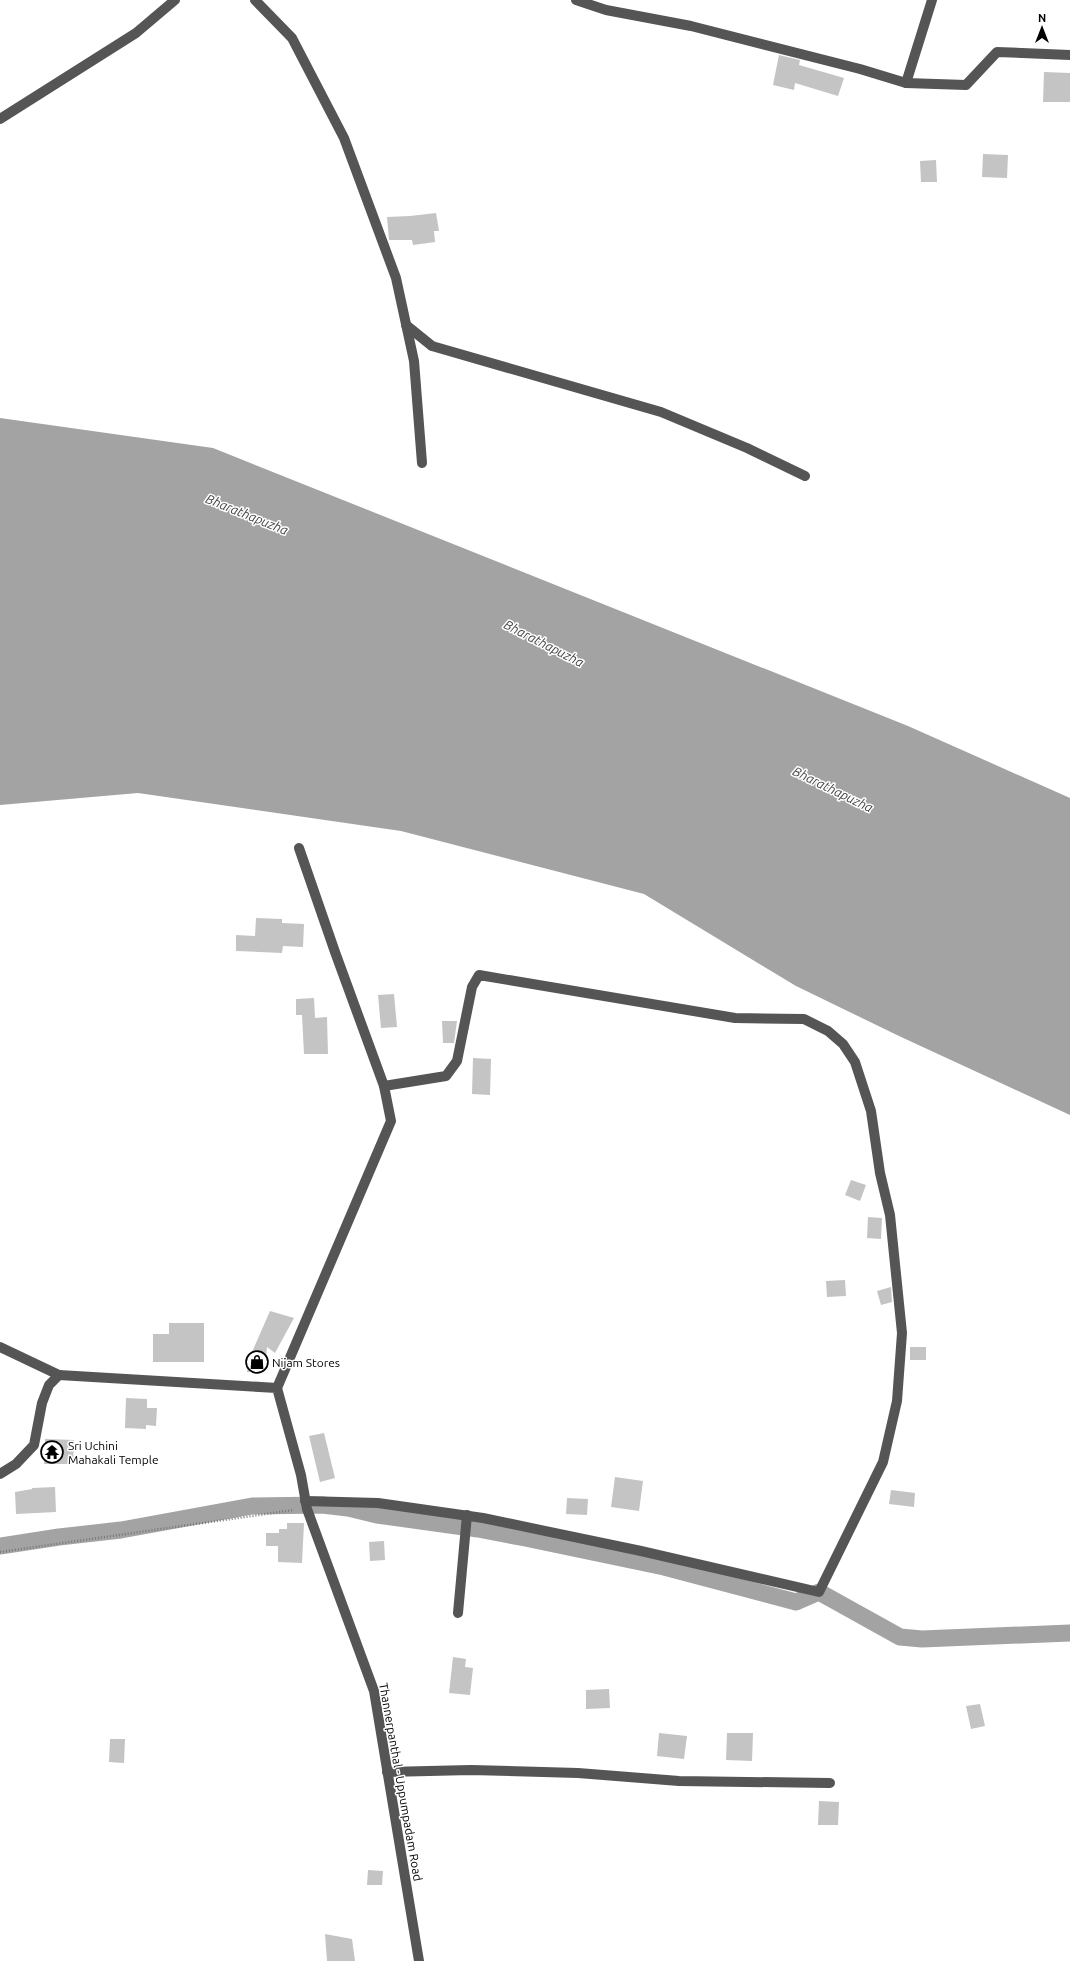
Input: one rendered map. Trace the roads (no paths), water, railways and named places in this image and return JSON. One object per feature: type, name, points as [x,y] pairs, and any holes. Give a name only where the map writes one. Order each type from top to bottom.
[{"type":"street","points":[[0,119],[136,33],[175,0]]},
{"type":"street","points":[[255,0],[292,38],[344,138],[396,278],[414,361],[422,463]]},
{"type":"street","points":[[576,0],[606,10],[692,26],[860,69],[906,83],[966,85],[997,52],[1070,55]]},
{"type":"street","points":[[906,83],[932,0]]},
{"type":"street","points":[[406,325],[432,346],[661,412],[747,448],[805,476]]},
{"type":"street","points":[[0,1347],[59,1375],[277,1388],[391,1121],[384,1086],[334,952],[299,848]]},
{"type":"street","points":[[306,1505],[378,1503],[468,1515],[641,1551],[819,1592],[883,1462],[897,1400],[902,1333],[890,1215],[880,1173],[871,1111],[855,1062],[843,1044],[828,1031],[804,1019],[735,1018],[479,975],[472,988],[457,1061],[446,1076],[384,1086]]},
{"type":"street","points":[[0,1474],[16,1464],[34,1445],[42,1403],[49,1385],[59,1375]]},
{"type":"street","name":"Thannerpanthal - Uppumpadam Road","points":[[277,1388],[301,1475],[306,1505],[374,1691],[419,1961]]},
{"type":"street","points":[[458,1613],[468,1515]]},
{"type":"street","points":[[387,1772],[471,1770],[578,1773],[679,1781],[830,1783]]},
{"type":"water","name":"Bharathapuzha","points":[[0,418],[213,448],[908,726],[1070,798],[1070,1115],[899,1036],[796,986],[644,894],[401,831],[138,793],[0,805]]},
{"type":"waterway","points":[[0,1546],[121,1530],[252,1506],[322,1505],[348,1508],[377,1515],[478,1529],[525,1538],[664,1567],[796,1602],[819,1592],[900,1637],[922,1639],[1070,1633]]},
{"type":"place","name":"Nijam Stores","points":[[257,1362]]},
{"type":"place","name":"Sri Uchini Mahakali Temple","points":[[52,1452]]}]
